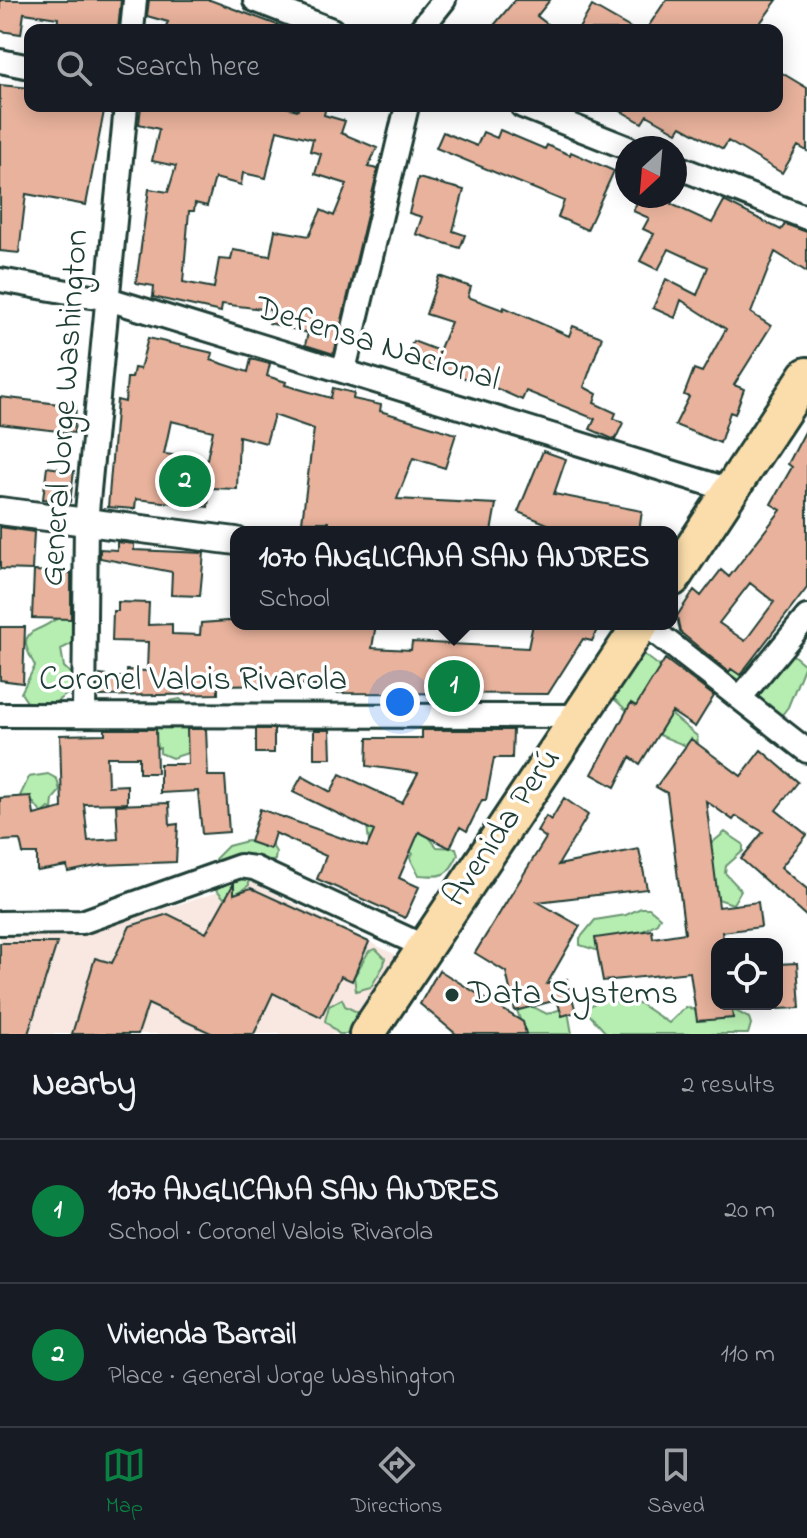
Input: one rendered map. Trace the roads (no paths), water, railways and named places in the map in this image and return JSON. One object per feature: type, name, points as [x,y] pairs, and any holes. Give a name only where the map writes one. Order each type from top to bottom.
[{"type":"main road","points":[[678,570],[807,375]]},
{"type":"main road","name":"Avenida Perú","points":[[367,1034],[577,716],[639,630]]},
{"type":"street","points":[[133,24],[135,0]]},
{"type":"street","points":[[255,0],[317,24]]},
{"type":"street","points":[[425,24],[444,0]]},
{"type":"street","points":[[0,61],[24,66]]},
{"type":"street","name":"General Jorge Washington","points":[[84,715],[86,522],[125,112]]},
{"type":"street","points":[[344,370],[406,112]]},
{"type":"street","points":[[537,112],[615,143]]},
{"type":"street","points":[[687,171],[807,218]]},
{"type":"street","name":"Defensa Nacional","points":[[0,280],[108,299],[730,490]]},
{"type":"street","points":[[0,511],[230,540]]},
{"type":"street","points":[[740,698],[807,617]]},
{"type":"street","points":[[651,630],[807,751]]},
{"type":"street","name":"Coronel Valois Rivarola","points":[[0,715],[577,716]]},
{"type":"street","points":[[0,923],[82,922],[240,866],[254,868],[423,946]]},
{"type":"place","name":"Vivienda Barrail","points":[[185,481]]},
{"type":"place","name":"1070 ANGLICANA SAN ANDRES","points":[[454,686]]},
{"type":"place","name":"Data Systems","points":[[452,995]]}]
